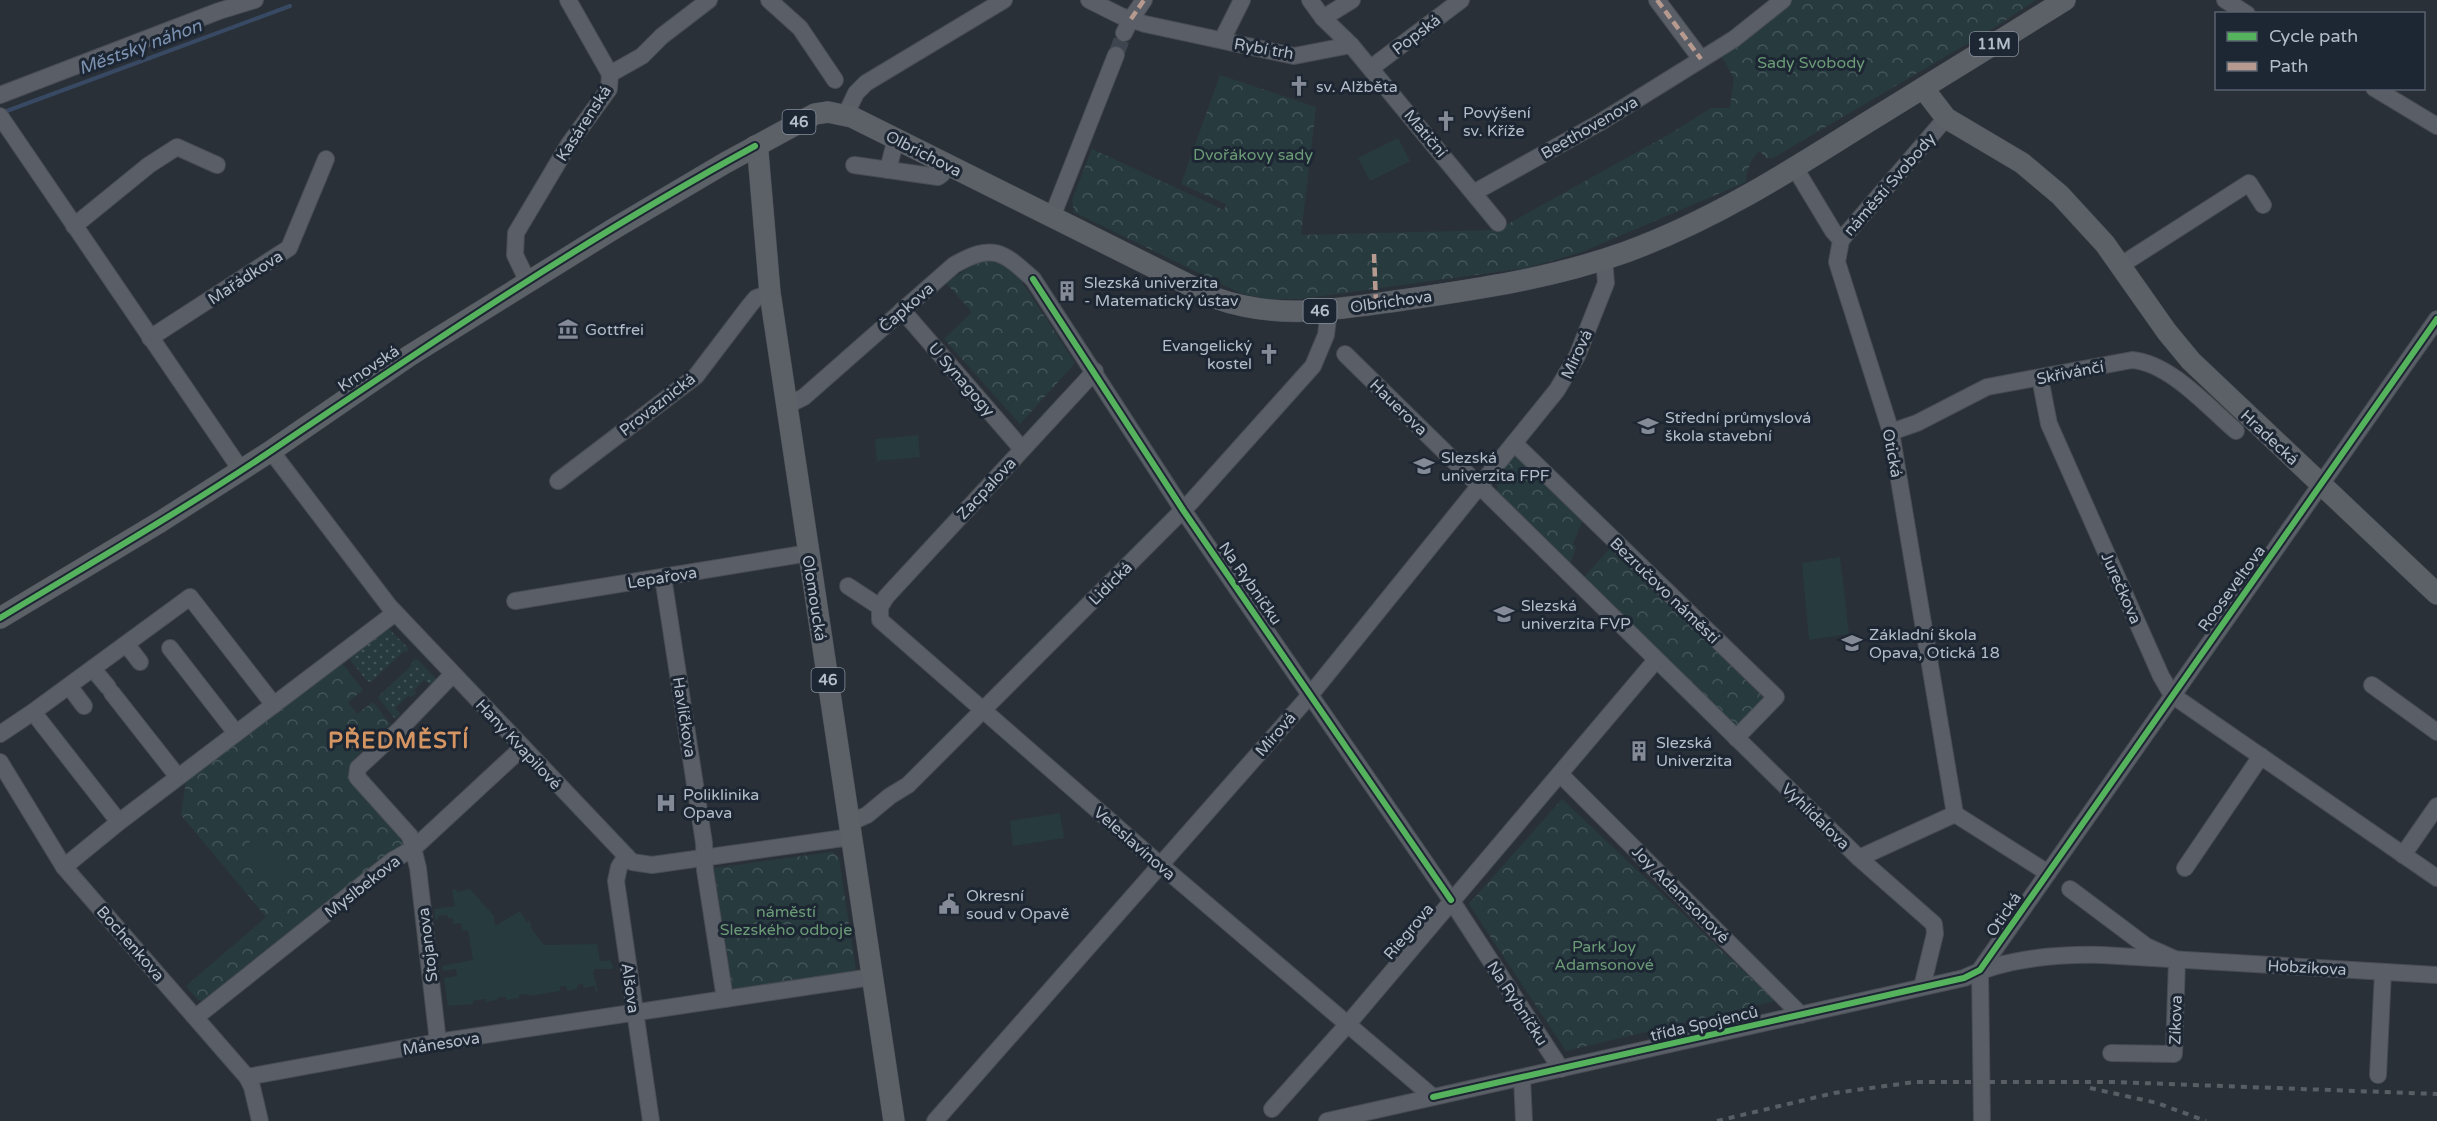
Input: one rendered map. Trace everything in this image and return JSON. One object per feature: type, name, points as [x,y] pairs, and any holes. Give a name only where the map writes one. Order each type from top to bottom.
[{"type":"main road","name":"11M","points":[[1787,173],[2065,0]]},
{"type":"main road","name":"Hradecká","points":[[1923,88],[1946,117],[2016,159],[2040,177],[2093,230],[2121,265],[2173,340],[2191,361],[2437,594]]},
{"type":"main road","name":"46","points":[[755,146],[815,114],[828,112],[846,114]]},
{"type":"main road","name":"Olbrichova","points":[[846,114],[1229,303],[1261,311],[1329,310],[1485,288],[1604,259],[1686,227],[1787,173]]},
{"type":"main road","name":"Krnovská","points":[[0,618],[160,522],[271,451],[409,356],[615,228],[755,146]]},
{"type":"main road","name":"Olomoucká","points":[[755,146],[770,292],[786,406],[894,1121]]},
{"type":"street","points":[[0,95],[219,11],[255,0]]},
{"type":"street","points":[[567,0],[610,74]]},
{"type":"street","name":"Kasárenská","points":[[528,282],[515,255],[516,233],[569,144],[609,89],[610,74],[642,56],[662,36],[709,0]]},
{"type":"street","points":[[769,0],[800,28],[835,80]]},
{"type":"street","points":[[846,114],[856,93],[866,83],[1005,0]]},
{"type":"street","name":"Rybí trh","points":[[1089,0],[1128,26],[1222,40],[1294,56],[1352,45]]},
{"type":"street","points":[[1128,26],[1144,0]]},
{"type":"street","name":"Rybí trh","points":[[1222,40],[1242,0]]},
{"type":"street","points":[[1310,0],[1323,18],[1352,45]]},
{"type":"street","points":[[1323,18],[1352,0]]},
{"type":"street","name":"Popská","points":[[1371,68],[1461,0]]},
{"type":"street","points":[[1657,0],[1701,59],[1734,39],[1780,3]]},
{"type":"street","points":[[2225,0],[2244,12]]},
{"type":"street","name":"Matiční","points":[[1352,45],[1498,222]]},
{"type":"street","points":[[1052,217],[1116,55]]},
{"type":"street","name":"Beethovenova","points":[[1475,192],[1599,123],[1701,59]]},
{"type":"street","points":[[2377,90],[2437,126]]},
{"type":"street","name":"náměstí Svobody","points":[[1787,173],[1841,240],[1946,117]]},
{"type":"street","points":[[2,118],[241,470]]},
{"type":"street","points":[[888,170],[896,138]]},
{"type":"street","points":[[74,226],[149,165],[177,147],[217,165]]},
{"type":"street","name":"Mařádkova","points":[[150,338],[289,248],[326,159]]},
{"type":"street","points":[[854,165],[938,177],[946,165]]},
{"type":"street","points":[[2121,265],[2248,183],[2264,205]]},
{"type":"street","name":"Otická","points":[[1841,240],[1837,262],[1891,432],[1955,814]]},
{"type":"street","name":"Čapkova","points":[[786,406],[804,397],[954,265],[974,253],[992,252],[1011,259],[1033,279]]},
{"type":"street","name":"Mírová","points":[[935,1121],[1311,694],[1557,390],[1570,371],[1606,283],[1604,259]]},
{"type":"street","name":"Na Rybníčku","points":[[1033,279],[1095,371],[1183,510],[1451,900],[1561,1070]]},
{"type":"street","name":"Provaznická","points":[[558,481],[696,376],[756,298],[770,292]]},
{"type":"street","name":"U Synagogy","points":[[902,310],[1022,449]]},
{"type":"street","name":"Lidická","points":[[850,830],[890,796],[908,785],[1183,510],[1313,366],[1326,335],[1329,310]]},
{"type":"street","name":"Rooseveltova","points":[[2048,873],[2437,319]]},
{"type":"street","name":"Hauerova","points":[[1345,354],[1480,485]]},
{"type":"street","name":"Skřivánčí","points":[[1891,432],[1917,423],[1987,387],[2132,360],[2143,361],[2168,374],[2236,431]]},
{"type":"street","name":"Zacpalova","points":[[880,606],[1095,371]]},
{"type":"street","name":"Jurečkova","points":[[2040,378],[2049,424],[2156,665],[2172,695],[2437,879]]},
{"type":"street","name":"Bezručovo náměstí","points":[[1514,443],[1776,697],[1736,738]]},
{"type":"street","name":"Hany Kvapilové","points":[[271,451],[395,613],[632,862],[644,866],[706,857],[850,830]]},
{"type":"street","points":[[1480,485],[1656,660]]},
{"type":"street","name":"Lepařova","points":[[515,601],[808,553]]},
{"type":"street","name":"Havlíčkova","points":[[663,577],[706,857],[705,870],[725,999]]},
{"type":"street","points":[[848,586],[880,606]]},
{"type":"street","points":[[0,734],[127,645],[190,597],[274,705]]},
{"type":"street","name":"Veleslavínova","points":[[880,606],[879,616],[882,623],[1433,1097]]},
{"type":"street","points":[[64,867],[119,822],[395,613]]},
{"type":"street","points":[[153,626],[236,734]]},
{"type":"street","points":[[127,645],[140,662]]},
{"type":"street","name":"Vyhlídalova","points":[[1656,660],[1859,858],[1934,924],[1935,934],[1922,987]]},
{"type":"street","name":"Riegrova","points":[[1272,1109],[1347,1025],[1656,660]]},
{"type":"street","points":[[93,669],[178,777]]},
{"type":"street","points":[[414,848],[410,836],[357,777],[358,768],[401,728],[453,674]]},
{"type":"street","points":[[69,686],[84,706]]},
{"type":"street","points":[[2372,686],[2437,732]]},
{"type":"street","points":[[33,712],[119,822]]},
{"type":"street","name":"Myslbekova","points":[[196,1017],[393,860],[414,848],[522,747]]},
{"type":"street","points":[[2185,868],[2261,756]]},
{"type":"street","name":"Bochenkova","points":[[0,762],[64,867],[248,1077],[260,1121]]},
{"type":"street","name":"Joy Adamsonové","points":[[1560,774],[1801,1015]]},
{"type":"street","points":[[2403,855],[2437,806]]},
{"type":"street","points":[[1859,858],[1955,814],[2048,873]]},
{"type":"street","name":"Stojanova","points":[[414,848],[438,1042]]},
{"type":"street","name":"Alšova","points":[[626,856],[619,867],[616,881],[651,1121]]},
{"type":"street","name":"Otická","points":[[1980,970],[2048,873]]},
{"type":"street","name":"Hobzíkova","points":[[2070,890],[2146,946],[2176,960]]},
{"type":"street","name":"Hobzíkova","points":[[1980,970],[2068,955],[2437,975]]},
{"type":"street","name":"Zíkova","points":[[2110,1053],[2174,1054],[2176,960]]},
{"type":"street","points":[[1980,970],[1982,1121]]},
{"type":"street","name":"třída Spojenců","points":[[1327,1121],[1964,978],[1980,970]]},
{"type":"street","points":[[2378,1075],[2384,972]]},
{"type":"street","points":[[634,1013],[872,977]]},
{"type":"street","name":"Mánesova","points":[[248,1077],[438,1042],[634,1013]]},
{"type":"street","points":[[1522,1078],[1524,1121]]},
{"type":"green space","name":"Dvořákovy sady","points":[[1790,0],[2036,0],[1994,28],[1773,158],[1766,158],[1760,151],[1750,165],[1746,182],[1582,252],[1526,268],[1300,299],[1268,299],[1242,294],[1074,212],[1072,200],[1092,149],[1224,210],[1226,204],[1181,184],[1220,75],[1316,107],[1301,235],[1497,230],[1668,135],[1711,108],[1730,108],[1734,78],[1720,54]]},
{"type":"green space","points":[[1398,138],[1410,161],[1370,181],[1358,158]]},
{"type":"green space","points":[[995,260],[1005,263],[1018,276],[1075,363],[1020,424],[944,339],[972,312],[946,283],[976,263]]},
{"type":"green space","points":[[918,435],[920,457],[877,461],[875,439]]},
{"type":"green space","points":[[1516,454],[1583,519],[1573,544],[1576,547],[1570,564],[1495,491],[1498,488],[1497,479]]},
{"type":"green space","points":[[1612,546],[1766,696],[1736,725],[1584,577]]},
{"type":"green space","points":[[1840,557],[1849,634],[1809,640],[1802,563]]},
{"type":"green space","points":[[384,624],[408,648],[408,652],[404,651],[371,682],[367,681],[348,657]]},
{"type":"green space","points":[[414,659],[418,660],[437,680],[432,685],[424,680],[414,690],[416,693],[411,697],[408,696],[395,708],[400,714],[395,719],[378,697],[410,667]]},
{"type":"green space","points":[[341,662],[363,690],[348,702],[357,714],[373,702],[390,724],[354,759],[350,768],[409,841],[203,1002],[198,1000],[186,986],[266,917],[181,815],[186,781]]},
{"type":"green space","name":"Park Joy Adamsonové","points":[[1562,799],[1775,1001],[1566,1051],[1469,904]]},
{"type":"green space","points":[[1060,813],[1064,838],[1013,846],[1010,821]]},
{"type":"green space","points":[[262,832],[291,868],[269,886],[240,850]]},
{"type":"green space","name":"náměstí Slezského odboje","points":[[832,852],[839,858],[856,971],[733,990],[714,868]]},
{"type":"green space","points":[[456,889],[457,892],[470,889],[494,916],[495,926],[520,911],[527,922],[530,921],[531,928],[544,945],[597,944],[600,961],[610,960],[614,969],[595,969],[593,972],[598,991],[596,992],[595,986],[584,988],[583,984],[577,985],[577,989],[567,991],[566,986],[560,987],[560,991],[529,996],[528,994],[519,995],[519,998],[506,1000],[506,997],[497,998],[497,1000],[486,1002],[486,999],[473,1001],[473,1004],[448,1006],[444,978],[457,976],[456,969],[443,971],[442,966],[473,960],[468,930],[463,931],[461,923],[453,924],[453,918],[448,918],[447,915],[438,916],[435,920],[434,909],[455,906],[452,890]]},
{"type":"waterway","name":"Městský náhon","points":[[4,112],[290,6]]},
{"type":"tunnel","points":[[1116,55],[1124,33]]},
{"type":"railway","points":[[1717,1121],[1834,1093],[1915,1082],[2114,1082],[2437,1094]]},
{"type":"railway","points":[[2090,1088],[2157,1103],[2206,1121]]},
{"type":"marked path","points":[[1131,19],[1144,0]]},
{"type":"marked path","points":[[1657,0],[1701,59]]},
{"type":"marked path","points":[[1374,254],[1376,303]]},
{"type":"cycle path","points":[[0,618],[204,494],[570,254],[755,146]]},
{"type":"cycle path","points":[[1033,279],[1183,510],[1451,900]]},
{"type":"cycle path","points":[[1433,1097],[1964,978],[1980,970],[2437,319]]},
{"type":"place","name":"sv. Alžběta","points":[[1299,86]]},
{"type":"place","name":"Povýšení sv. Kříže","points":[[1446,121]]},
{"type":"place","name":"Slezská univerzita - Matematický ústav","points":[[1067,291]]},
{"type":"place","name":"Gottfrei","points":[[568,329]]},
{"type":"place","name":"Evangelický kostel","points":[[1269,354]]},
{"type":"place","name":"Střední průmyslová škola stavební","points":[[1648,426]]},
{"type":"place","name":"Slezská univerzita FPF","points":[[1424,466]]},
{"type":"place","name":"Slezská univerzita FVP","points":[[1504,614]]},
{"type":"place","name":"Základní škola Opava, Otická 18","points":[[1852,643]]},
{"type":"place","name":"Slezská Univerzita","points":[[1639,751]]},
{"type":"place","name":"Poliklinika Opava","points":[[666,803]]},
{"type":"place","name":"Okresní soud v Opavě","points":[[949,904]]},
{"type":"district","name":"PŘEDMĚSTÍ","points":[[399,740]]},
{"type":"park label","name":"Sady Svobody","points":[[1811,62]]}]
